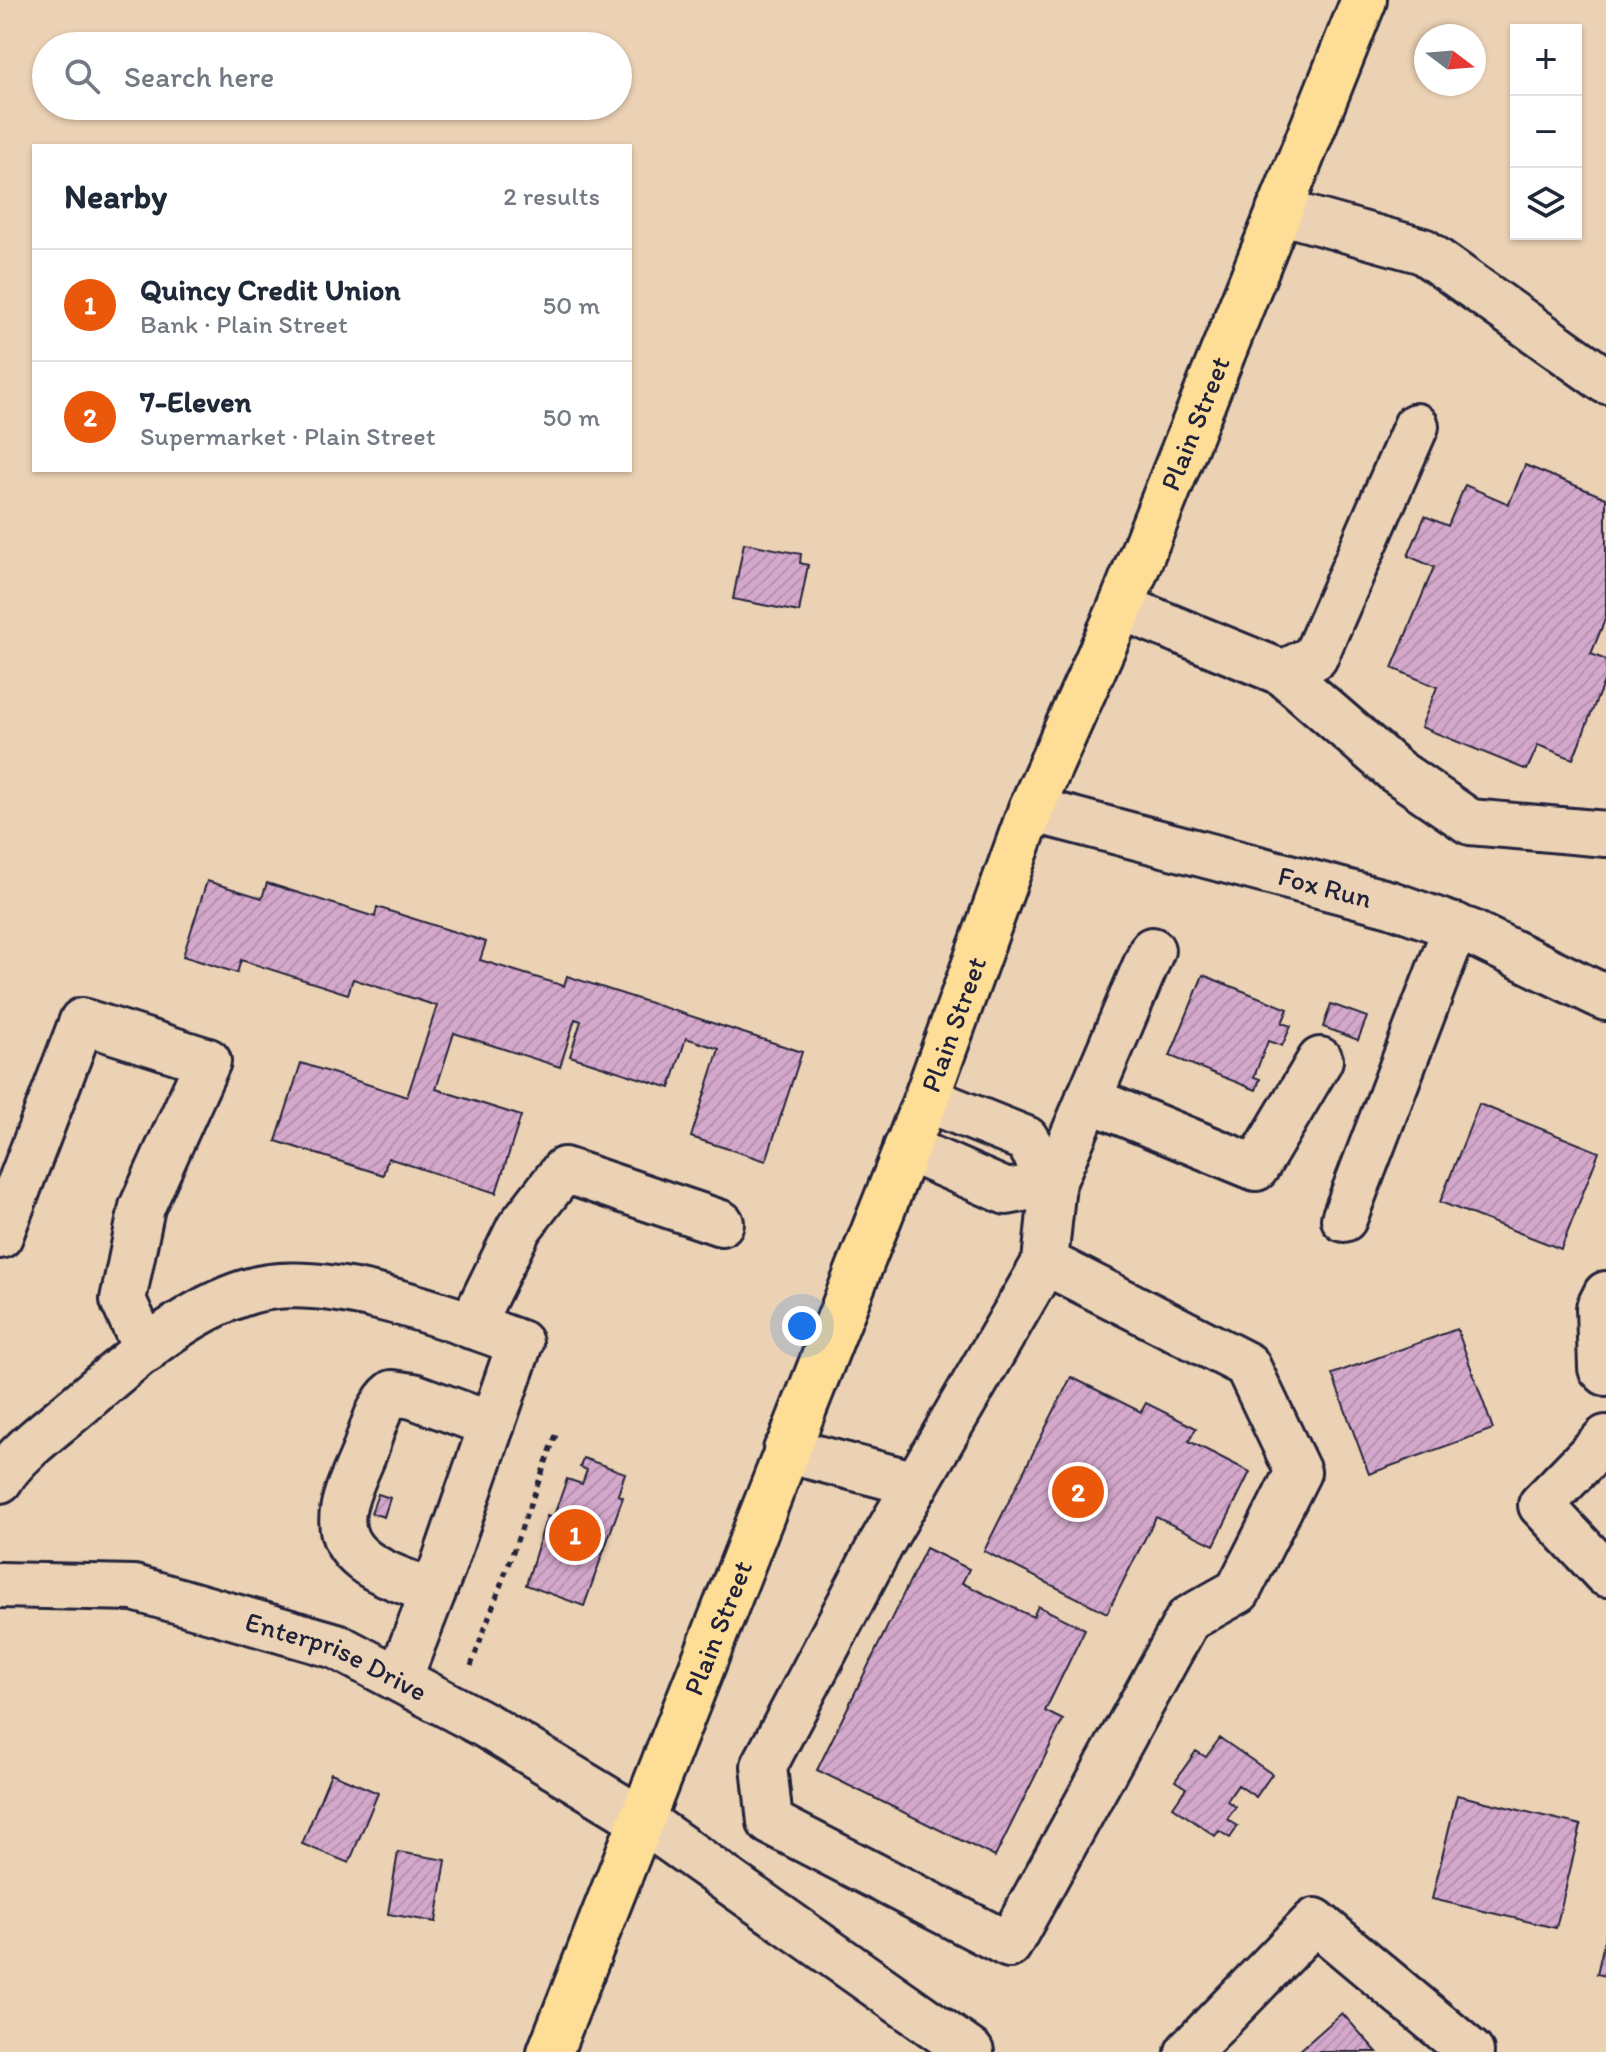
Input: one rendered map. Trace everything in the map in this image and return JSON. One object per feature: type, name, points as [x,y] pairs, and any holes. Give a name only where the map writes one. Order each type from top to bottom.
[{"type":"main road","name":"Plain Street","points":[[550,2052],[926,1099],[1031,809],[1121,607],[1364,0]]},
{"type":"street","points":[[1279,211],[1423,251],[1606,381]]},
{"type":"street","points":[[1283,673],[1315,657],[1416,426]]},
{"type":"street","points":[[1121,607],[1283,673],[1396,771],[1470,822],[1606,834]]},
{"type":"street","name":"Fox Run","points":[[1031,809],[1310,880],[1456,926],[1606,998]]},
{"type":"street","points":[[1344,1219],[1456,926]]},
{"type":"street","points":[[1045,1262],[1247,1365],[1298,1472],[1238,1591],[1188,1619],[1009,1945],[770,1822],[764,1766],[916,1484],[1045,1262],[1053,1183],[1152,950]]},
{"type":"street","points":[[0,1236],[82,1021],[208,1061],[142,1207],[123,1300],[146,1350]]},
{"type":"street","points":[[1088,1099],[1256,1168],[1320,1060]]},
{"type":"street","points":[[926,1099],[1026,1139],[1053,1183]]},
{"type":"street","points":[[906,1148],[1007,1192],[1053,1183]]},
{"type":"street","points":[[471,1326],[519,1228],[564,1170],[721,1223]]},
{"type":"street","points":[[1,1476],[146,1350],[218,1303],[252,1290],[290,1287],[368,1296],[429,1310],[520,1343],[433,1592],[399,1679]]},
{"type":"street","points":[[1606,1294],[1599,1308],[1601,1368],[1606,1373]]},
{"type":"street","points":[[433,1592],[365,1563],[346,1543],[342,1527],[343,1507],[388,1397],[393,1393],[413,1396],[492,1425]]},
{"type":"street","points":[[1606,1438],[1541,1505],[1606,1574]]},
{"type":"street","points":[[786,1450],[916,1484]]},
{"type":"street","name":"Enterprise Drive","points":[[0,1585],[134,1588],[336,1646],[485,1725],[642,1820],[971,2052]]},
{"type":"street","points":[[1188,2052],[1315,1921],[1471,2052]]},
{"type":"path","points":[[471,1666],[557,1432]]},
{"type":"building","points":[[1525,465],[1606,498],[1606,617],[1591,654],[1606,660],[1606,676],[1573,759],[1538,745],[1527,770],[1421,727],[1437,687],[1392,668],[1434,567],[1408,556],[1425,516],[1448,526],[1465,485],[1509,504]]},
{"type":"building","points":[[744,543],[801,554],[800,563],[808,565],[799,612],[733,599]]},
{"type":"building","points":[[207,881],[262,898],[267,883],[375,917],[377,907],[486,942],[480,960],[564,986],[567,976],[802,1052],[766,1161],[691,1137],[719,1049],[686,1038],[670,1088],[570,1056],[581,1021],[575,1019],[560,1067],[454,1033],[436,1089],[521,1116],[496,1193],[388,1158],[383,1175],[276,1141],[301,1063],[407,1097],[437,1006],[353,979],[348,994],[241,960],[237,973],[183,956]]},
{"type":"building","points":[[1203,975],[1288,1009],[1282,1023],[1291,1026],[1282,1046],[1268,1041],[1254,1077],[1260,1079],[1256,1090],[1170,1056]]},
{"type":"building","points":[[1331,1004],[1367,1017],[1358,1040],[1323,1027]]},
{"type":"building","points":[[1479,1104],[1599,1152],[1561,1249],[1440,1202]]},
{"type":"building","points":[[1457,1329],[1493,1429],[1369,1474],[1332,1374]]},
{"type":"building","points":[[1071,1377],[1141,1412],[1146,1403],[1196,1428],[1189,1441],[1250,1472],[1214,1545],[1156,1517],[1107,1613],[984,1551]]},
{"type":"building","points":[[583,1458],[625,1473],[618,1495],[623,1497],[584,1606],[526,1585],[547,1516],[553,1518],[567,1479],[582,1484],[587,1470],[580,1467]]},
{"type":"building","points":[[378,1494],[390,1498],[384,1517],[371,1513]]},
{"type":"building","points":[[926,1548],[969,1569],[962,1583],[1033,1617],[1038,1606],[1085,1629],[1045,1711],[1063,1720],[995,1857],[817,1770]]},
{"type":"building","points":[[1220,1738],[1272,1774],[1256,1797],[1238,1785],[1227,1801],[1236,1807],[1227,1819],[1238,1826],[1230,1838],[1219,1831],[1215,1836],[1173,1807],[1186,1788],[1175,1781],[1196,1751],[1206,1757]]},
{"type":"building","points":[[331,1773],[378,1793],[349,1863],[302,1844]]},
{"type":"building","points":[[1457,1795],[1581,1825],[1556,1928],[1432,1899]]},
{"type":"building","points":[[398,1852],[446,1860],[436,1922],[388,1914]]},
{"type":"building","points":[[1606,1934],[1606,1976],[1597,1974]]},
{"type":"building","points":[[1342,2013],[1377,2052],[1298,2052]]},
{"type":"place","name":"7-Eleven","points":[[1078,1492]]},
{"type":"place","name":"Quincy Credit Union","points":[[575,1535]]}]
